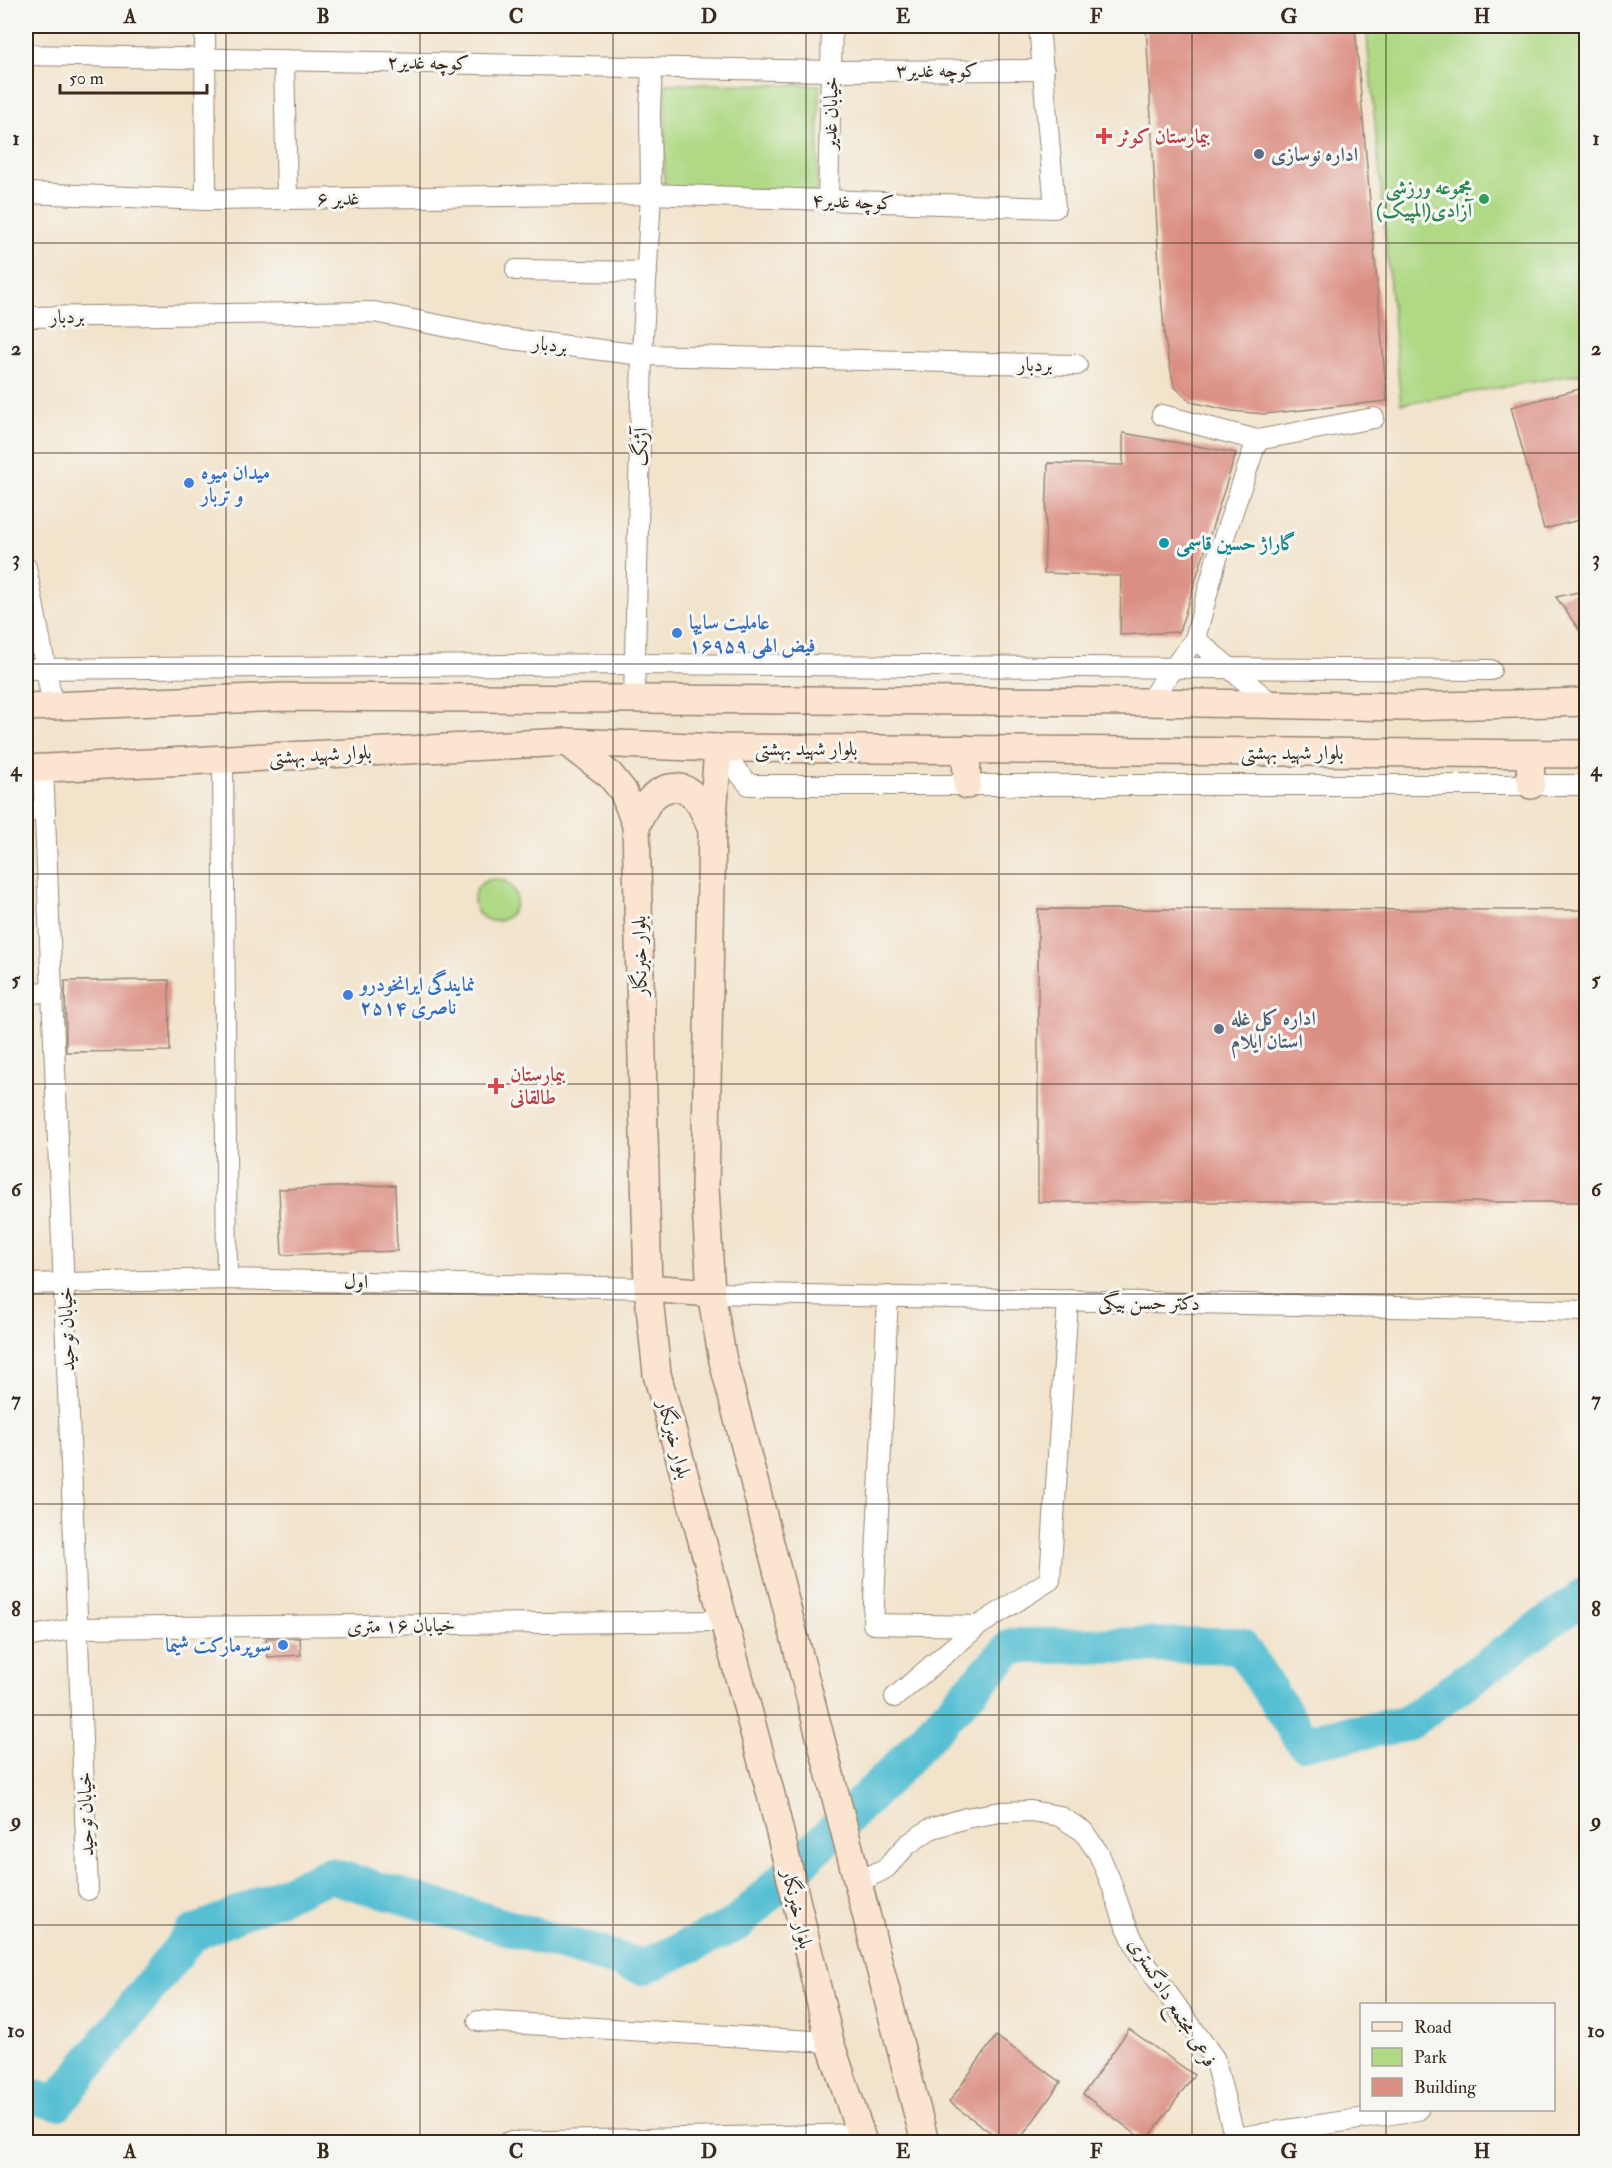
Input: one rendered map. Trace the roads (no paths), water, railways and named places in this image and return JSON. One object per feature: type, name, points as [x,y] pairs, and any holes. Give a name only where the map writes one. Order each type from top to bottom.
[{"type":"main road","points":[[26,707],[286,697],[1148,702],[1404,707],[1587,702]]},
{"type":"main road","points":[[26,718],[53,706]]},
{"type":"main road","name":"بلوار شهید بهشتی","points":[[32,763],[223,759],[567,742],[718,748],[1587,754]]},
{"type":"main road","name":"بلوار خبرنگار","points":[[567,742],[610,775],[623,791],[636,825],[648,1288],[657,1374],[771,1795],[830,2042],[862,2138]]},
{"type":"main road","points":[[718,748],[712,831],[705,1187],[711,1293],[723,1361],[925,2142]]},
{"type":"main road","points":[[966,749],[967,785]]},
{"type":"main road","points":[[1530,754],[1531,785]]},
{"type":"main road","points":[[636,825],[649,801],[660,790],[676,787],[691,792],[701,805],[712,831]]},
{"type":"main road","points":[[648,1288],[711,1293]]},
{"type":"street","points":[[205,26],[206,200]]},
{"type":"street","name":"خیابان غدیر","points":[[828,201],[832,26]]},
{"type":"street","points":[[1039,26],[1044,70]]},
{"type":"street","name":"کوچه غدیر۲","points":[[26,55],[831,71]]},
{"type":"street","points":[[284,60],[287,199]]},
{"type":"street","name":"آژنگ","points":[[634,700],[642,355],[651,194],[652,67]]},
{"type":"street","name":"کوچه غدیر۳","points":[[831,71],[1044,70]]},
{"type":"street","name":"کوچه غدیر۴","points":[[651,194],[1055,208],[1044,70]]},
{"type":"street","name":"غدیر ۶","points":[[26,193],[206,200],[651,194]]},
{"type":"street","points":[[516,270],[647,272]]},
{"type":"street","name":"بردبار","points":[[26,317],[374,312],[503,338],[642,355],[1077,365]]},
{"type":"street","points":[[1162,415],[1257,440],[1374,418]]},
{"type":"street","points":[[1148,702],[1195,639],[1216,561],[1257,440]]},
{"type":"street","points":[[26,567],[53,706]]},
{"type":"street","points":[[1195,639],[1272,704]]},
{"type":"street","points":[[26,669],[635,664],[1491,670]]},
{"type":"street","points":[[718,748],[749,784],[1587,785]]},
{"type":"street","points":[[223,759],[227,1279]]},
{"type":"street","name":"خیابان توحید","points":[[32,763],[45,811],[88,1890]]},
{"type":"street","points":[[26,811],[45,811]]},
{"type":"street","points":[[26,993],[53,992]]},
{"type":"street","name":"اول","points":[[26,1284],[227,1279],[648,1288]]},
{"type":"street","name":"دکتر حسن بیگی","points":[[711,1293],[1587,1311]]},
{"type":"street","points":[[888,1296],[873,1624],[978,1626]]},
{"type":"street","points":[[896,1697],[978,1626],[1050,1580],[1068,1300]]},
{"type":"street","name":"خیابان ۱۶ متری","points":[[26,1637],[78,1628],[724,1621]]},
{"type":"street","name":"فرعی مجتمع دادگستری","points":[[859,1882],[886,1868],[907,1845],[930,1829],[966,1818],[1001,1812],[1031,1811],[1059,1816],[1083,1831],[1099,1854],[1124,1921],[1141,1957],[1214,2058],[1236,2140]]},
{"type":"street","points":[[478,2021],[830,2042]]},
{"type":"street","points":[[1236,2140],[1406,2111]]},
{"type":"street","points":[[509,2142],[862,2138]]},
{"type":"waterway","points":[[26,2096],[58,2102],[192,1934],[329,1875],[643,1967],[737,1924],[893,1773],[1012,1646],[1240,1645],[1303,1742],[1406,1724],[1586,1595]]},
{"type":"place","name":"بیمارستان کوثر","points":[[1104,136]]},
{"type":"place","name":"اداره نوسازی","points":[[1259,154]]},
{"type":"place","name":"مجموعه ورزشی آزادی(المپیک)","points":[[1484,199]]},
{"type":"place","name":"میدان میوه و تربار","points":[[189,483]]},
{"type":"place","name":"گاراژ حسین قاسمی","points":[[1164,543]]},
{"type":"place","name":"عاملیت سایپا ۱۶۹۵۹ فیض الهی","points":[[677,633]]},
{"type":"place","name":"نمایندگی ایرانخودرو ناصری ۲۵۱۴","points":[[348,995]]},
{"type":"place","name":"اداره کل غله استان ایلام","points":[[1219,1029]]},
{"type":"place","name":"بیمارستان طالقانی","points":[[496,1086]]},
{"type":"place","name":"سوپرمارکت شیما","points":[[283,1645]]}]
